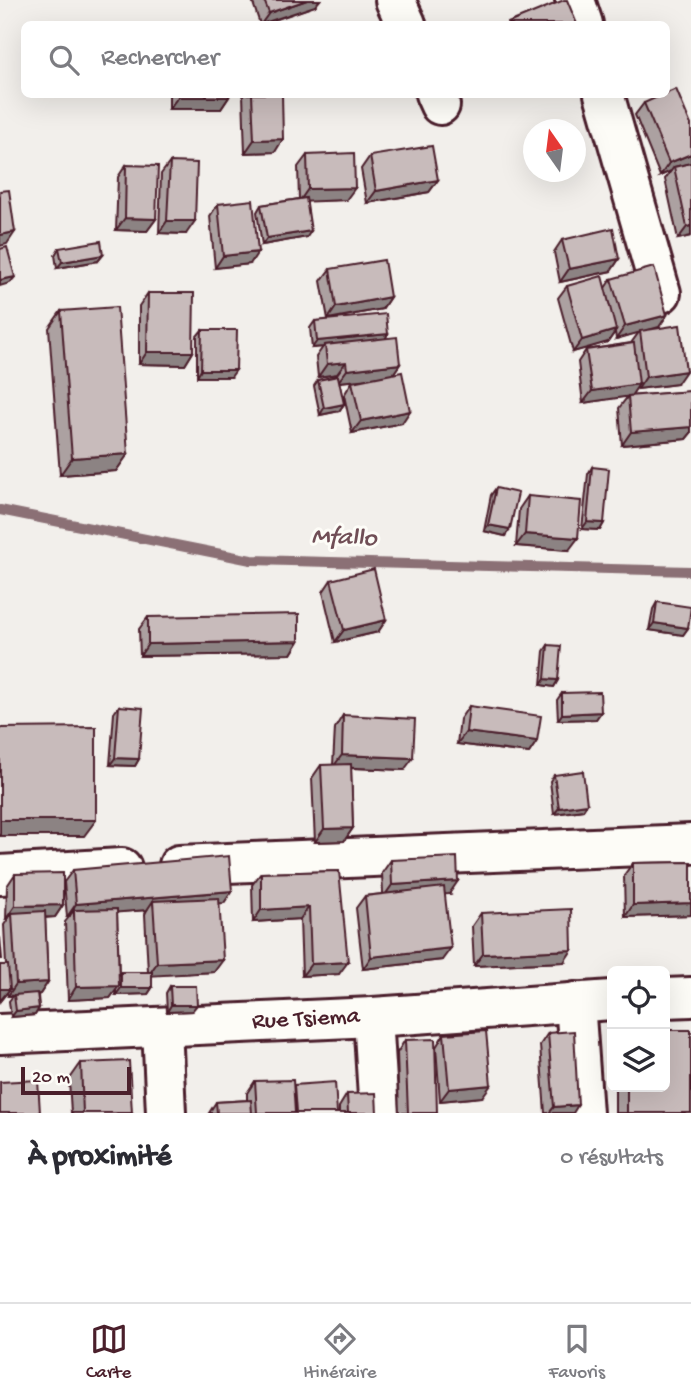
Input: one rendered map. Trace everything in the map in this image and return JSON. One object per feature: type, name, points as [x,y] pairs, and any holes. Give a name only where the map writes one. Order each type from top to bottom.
[{"type":"street","points":[[396,0],[405,21]]},
{"type":"street","points":[[575,0],[582,21]]},
{"type":"street","points":[[605,98],[661,293]]},
{"type":"street","points":[[0,875],[691,844]]},
{"type":"street","points":[[670,998],[691,997]]},
{"type":"street","points":[[583,1113],[594,1001]]},
{"type":"street","name":"Rue Tsiema","points":[[0,1034],[373,1017],[594,1001]]},
{"type":"street","points":[[373,1017],[379,1113]]},
{"type":"street","points":[[162,1027],[166,1113]]},
{"type":"building","points":[[264,0],[307,0],[269,13]]},
{"type":"building","points":[[567,0],[576,21],[513,21]]},
{"type":"building","points":[[676,89],[691,125],[691,154],[669,163],[644,103],[655,98],[670,98],[670,92]]},
{"type":"building","points":[[252,98],[282,98],[283,139],[254,140]]},
{"type":"building","points":[[432,146],[438,180],[376,191],[370,156]]},
{"type":"building","points":[[354,153],[355,188],[308,189],[307,155]]},
{"type":"building","points":[[170,162],[197,163],[195,221],[167,221]]},
{"type":"building","points":[[691,163],[691,226],[687,227],[674,167]]},
{"type":"building","points":[[126,165],[158,166],[156,219],[125,218]]},
{"type":"building","points":[[9,190],[15,232],[0,235],[0,191]]},
{"type":"building","points":[[306,198],[311,231],[267,238],[261,205]]},
{"type":"building","points":[[253,200],[258,252],[223,256],[218,204]]},
{"type":"building","points":[[613,228],[619,259],[569,269],[562,240]]},
{"type":"building","points":[[101,241],[103,255],[62,262],[59,248]]},
{"type":"building","points":[[7,247],[15,277],[0,280],[0,249]]},
{"type":"building","points":[[384,260],[390,297],[336,307],[330,269]]},
{"type":"building","points":[[654,267],[667,315],[625,326],[611,279]]},
{"type":"building","points":[[602,276],[616,330],[582,340],[567,286]]},
{"type":"building","points":[[148,293],[194,293],[193,352],[147,352]]},
{"type":"building","points":[[117,307],[128,454],[72,458],[61,311]]},
{"type":"building","points":[[386,314],[388,334],[317,341],[315,321]]},
{"type":"building","points":[[680,325],[686,371],[646,377],[640,331]]},
{"type":"building","points":[[202,330],[237,330],[236,370],[201,370]]},
{"type":"building","points":[[397,337],[400,364],[347,370],[346,362],[327,364],[325,345]]},
{"type":"building","points":[[634,343],[639,384],[592,391],[586,350]]},
{"type":"building","points":[[402,372],[410,411],[361,421],[352,382]]},
{"type":"building","points":[[338,376],[344,404],[324,408],[318,380]]},
{"type":"building","points":[[691,391],[691,427],[631,432],[628,396]]},
{"type":"building","points":[[592,467],[609,469],[604,523],[587,522]]},
{"type":"building","points":[[496,488],[518,493],[510,529],[488,525]]},
{"type":"building","points":[[528,496],[581,501],[578,538],[525,534]]},
{"type":"building","points":[[374,569],[386,620],[344,630],[331,580]]},
{"type":"building","points":[[657,602],[691,607],[688,628],[654,623]]},
{"type":"building","points":[[299,614],[299,641],[148,644],[148,617]]},
{"type":"building","points":[[548,645],[561,646],[558,680],[545,679]]},
{"type":"building","points":[[600,692],[601,712],[562,714],[562,693]]},
{"type":"building","points":[[119,706],[143,708],[139,759],[115,758]]},
{"type":"building","points":[[469,706],[541,716],[537,741],[466,732]]},
{"type":"building","points":[[343,715],[415,719],[413,758],[342,755]]},
{"type":"building","points":[[96,727],[96,820],[0,820],[0,728]]},
{"type":"building","points":[[351,764],[353,828],[324,829],[321,765]]},
{"type":"building","points":[[583,771],[587,804],[559,808],[554,775]]},
{"type":"building","points":[[229,856],[232,891],[76,904],[73,870]]},
{"type":"building","points":[[457,857],[458,881],[392,885],[391,860]]},
{"type":"building","points":[[691,862],[691,903],[633,905],[633,863]]},
{"type":"building","points":[[339,871],[348,962],[311,964],[309,907],[261,910],[261,873]]},
{"type":"building","points":[[63,873],[63,905],[15,906],[15,874]]},
{"type":"building","points":[[444,887],[451,948],[371,957],[365,896]]},
{"type":"building","points":[[219,898],[223,960],[157,963],[153,901]]},
{"type":"building","points":[[117,909],[119,986],[76,987],[74,910]]},
{"type":"building","points":[[571,909],[572,950],[483,954],[481,913]]},
{"type":"building","points":[[45,911],[48,982],[16,984],[12,913]]},
{"type":"building","points":[[0,965],[8,965],[10,989],[0,989]]},
{"type":"building","points":[[121,972],[152,972],[152,988],[121,988]]},
{"type":"building","points":[[170,986],[196,986],[197,1005],[171,1005]]},
{"type":"building","points":[[37,993],[39,1008],[16,1011],[14,995]]},
{"type":"building","points":[[670,1030],[691,1030],[691,1113],[627,1113],[627,1092],[670,1092]]},
{"type":"building","points":[[486,1031],[491,1085],[449,1089],[444,1034]]},
{"type":"building","points":[[574,1031],[578,1105],[554,1107],[548,1033]]},
{"type":"building","points":[[435,1039],[437,1113],[408,1113],[405,1040]]},
{"type":"building","points":[[129,1061],[132,1113],[83,1113],[81,1063]]},
{"type":"building","points":[[38,1080],[40,1113],[0,1113],[0,1082]]},
{"type":"building","points":[[293,1080],[295,1113],[257,1113],[255,1081]]},
{"type":"building","points":[[335,1082],[337,1113],[296,1113],[294,1085]]},
{"type":"building","points":[[376,1093],[377,1113],[348,1113],[347,1094]]},
{"type":"building","points":[[251,1100],[252,1113],[217,1113],[216,1102]]},
{"type":"waterway","name":"Mfallo","points":[[0,510],[251,560],[691,571]]}]
